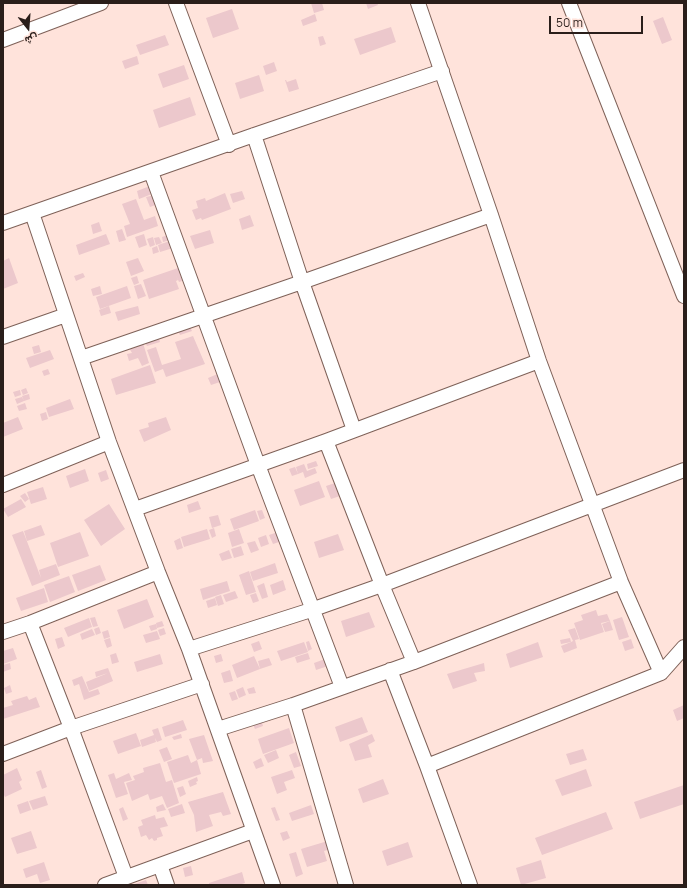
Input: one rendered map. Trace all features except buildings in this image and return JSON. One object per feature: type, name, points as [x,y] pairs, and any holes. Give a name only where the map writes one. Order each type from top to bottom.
[{"type":"street","points":[[3,40],[101,3]]},
{"type":"street","points":[[176,3],[230,145]]},
{"type":"street","points":[[418,3],[491,215],[539,361],[621,582],[661,674]]},
{"type":"street","points":[[569,3],[684,296]]},
{"type":"street","points":[[3,223],[442,71]]},
{"type":"street","points":[[254,135],[302,282],[354,430]]},
{"type":"street","points":[[151,172],[311,610],[342,687]]},
{"type":"street","points":[[32,214],[109,442],[158,572],[190,649],[273,885]]},
{"type":"street","points":[[81,358],[491,215]]},
{"type":"street","points":[[3,337],[66,315]]},
{"type":"street","points":[[135,509],[326,441],[539,361]]},
{"type":"street","points":[[326,441],[382,585],[414,662]]},
{"type":"street","points":[[3,485],[109,442]]},
{"type":"street","points":[[190,649],[311,610],[382,585],[684,470]]},
{"type":"street","points":[[3,632],[30,624],[158,572]]},
{"type":"street","points":[[218,729],[293,705],[414,662],[621,582]]},
{"type":"street","points":[[30,624],[71,728],[126,877]]},
{"type":"street","points":[[427,766],[661,674],[684,647]]},
{"type":"street","points":[[390,670],[470,885]]},
{"type":"street","points":[[3,754],[71,728],[202,684]]},
{"type":"street","points":[[293,705],[342,884]]},
{"type":"street","points":[[105,885],[253,831]]},
{"type":"street","points":[[160,865],[167,885]]}]
